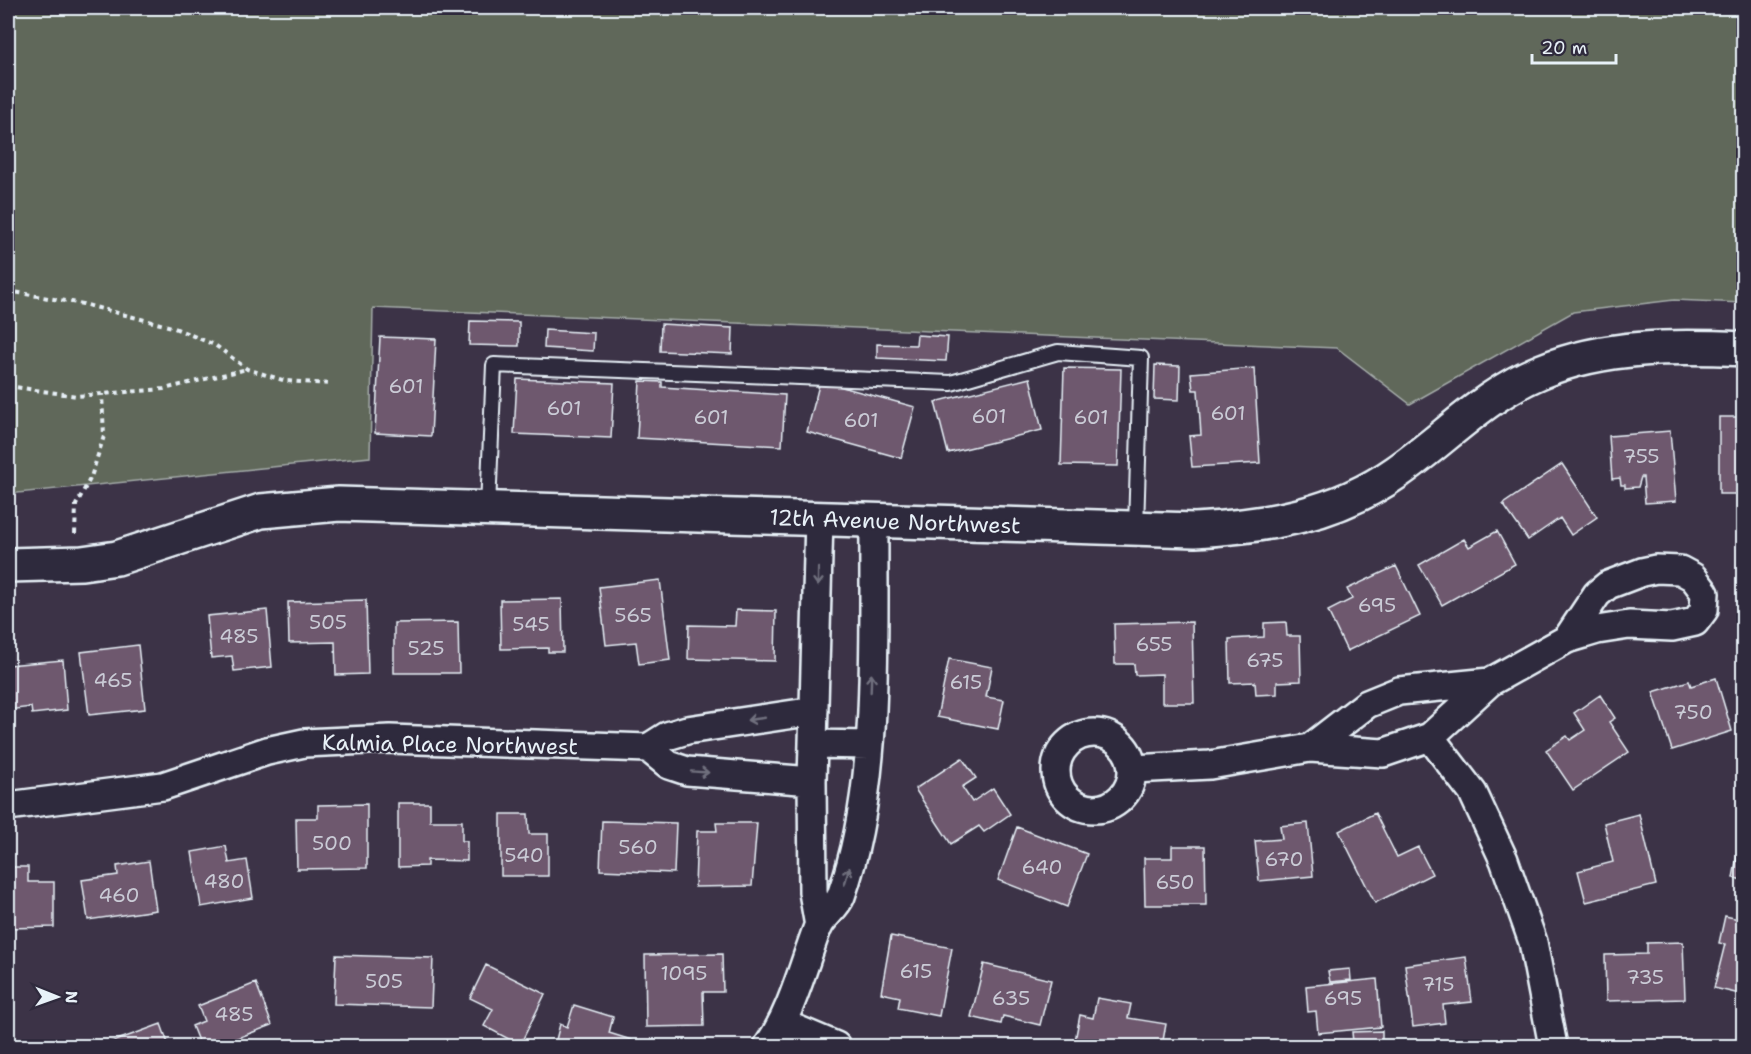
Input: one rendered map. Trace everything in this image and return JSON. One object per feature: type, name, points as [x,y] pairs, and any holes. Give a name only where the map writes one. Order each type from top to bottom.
[{"type":"street","name":"12th Avenue Northwest","points":[[8,564],[82,563],[117,558],[261,511],[339,504],[1136,529],[1234,528],[1298,519],[1330,508],[1396,473],[1460,420],[1496,395],[1541,371],[1586,357],[1623,350],[1681,348],[1743,350]]},
{"type":"street","points":[[819,518],[812,782],[813,892],[819,926]]},
{"type":"street","points":[[768,1047],[784,1024],[819,926],[840,899],[852,858],[863,803],[869,745],[874,520]]},
{"type":"street","points":[[1133,769],[1210,765],[1310,748],[1383,753],[1430,737],[1490,682],[1567,639],[1597,630],[1629,625],[1672,627],[1695,622],[1704,610],[1705,593],[1693,577],[1680,570],[1668,568],[1642,572],[1608,585],[1597,594],[1567,639]]},
{"type":"street","points":[[1310,748],[1368,704],[1399,691],[1490,682]]},
{"type":"street","points":[[812,782],[687,771],[669,765],[648,748],[667,736],[687,730],[814,711]]},
{"type":"street","points":[[1430,737],[1473,793],[1504,860],[1533,942],[1553,1047]]},
{"type":"street","name":"Kalmia Place Northwest","points":[[8,806],[163,786],[267,751],[313,742],[390,739],[648,748]]},
{"type":"street","points":[[813,744],[869,745]]},
{"type":"street","points":[[784,1024],[836,1047]]},
{"type":"lane","points":[[488,507],[494,365],[951,383],[1058,352],[1141,358],[1136,529]]},
{"type":"path","points":[[8,291],[83,304],[172,327],[215,345],[247,369],[286,381],[331,384]]},
{"type":"path","points":[[8,386],[77,396],[164,390],[247,369]]},
{"type":"path","points":[[82,563],[75,539],[76,505],[91,477],[104,436],[102,394]]},
{"type":"green space","points":[[8,8],[1743,8],[1743,303],[1674,300],[1573,312],[1410,404],[1337,348],[373,308],[370,457],[8,494]]},
{"type":"building","points":[[470,321],[519,322],[519,346],[469,345]]},
{"type":"building","points":[[661,324],[733,328],[732,354],[660,351]]},
{"type":"building","points":[[545,330],[594,333],[593,351],[544,348]]},
{"type":"building","points":[[917,335],[948,337],[946,361],[877,358],[877,344],[916,345]]},
{"type":"building","points":[[380,337],[436,339],[431,436],[375,433]]},
{"type":"building","points":[[1155,365],[1180,366],[1179,400],[1154,399]]},
{"type":"building","points":[[1064,368],[1121,369],[1118,466],[1061,465]]},
{"type":"building","points":[[1254,368],[1260,463],[1192,467],[1189,436],[1201,435],[1198,390],[1193,390],[1191,373]]},
{"type":"building","points":[[1030,378],[1042,430],[948,453],[935,402]]},
{"type":"building","points":[[517,379],[614,383],[611,438],[514,434]]},
{"type":"building","points":[[640,381],[662,382],[662,387],[785,395],[782,446],[637,438]]},
{"type":"building","points":[[820,381],[915,407],[901,458],[807,432]]},
{"type":"building","points":[[1719,417],[1744,417],[1744,494],[1719,494]]},
{"type":"building","points":[[1670,431],[1676,501],[1645,503],[1643,477],[1638,487],[1625,488],[1625,485],[1621,485],[1620,478],[1612,479],[1609,436]]},
{"type":"building","points":[[1562,464],[1597,517],[1571,535],[1560,518],[1528,540],[1503,504]]},
{"type":"building","points":[[1497,531],[1515,564],[1442,605],[1419,565],[1464,539],[1469,547]]},
{"type":"building","points":[[1396,566],[1420,616],[1347,651],[1328,611],[1352,599],[1347,589]]},
{"type":"building","points":[[660,580],[670,660],[639,664],[636,642],[606,645],[599,587]]},
{"type":"building","points":[[562,599],[563,652],[548,652],[548,648],[501,649],[500,600]]},
{"type":"building","points":[[366,600],[368,674],[336,675],[335,642],[289,643],[288,602]]},
{"type":"building","points":[[267,610],[272,667],[234,671],[232,656],[211,658],[207,616]]},
{"type":"building","points":[[736,610],[776,611],[775,661],[688,659],[689,625],[735,626]]},
{"type":"building","points":[[458,622],[459,673],[394,673],[394,623]]},
{"type":"building","points":[[1192,622],[1194,703],[1162,703],[1162,674],[1135,675],[1134,664],[1115,664],[1114,624]]},
{"type":"building","points":[[1286,622],[1287,636],[1300,636],[1301,681],[1277,682],[1277,694],[1256,695],[1255,682],[1230,683],[1229,639],[1264,637],[1264,623]]},
{"type":"building","points":[[138,645],[145,709],[89,715],[81,652]]},
{"type":"building","points":[[949,659],[992,667],[986,697],[1004,700],[998,729],[937,717]]},
{"type":"building","points":[[63,660],[67,710],[32,714],[31,707],[8,710],[8,665]]},
{"type":"building","points":[[1716,678],[1732,731],[1672,750],[1653,692],[1689,681],[1691,686]]},
{"type":"building","points":[[1600,695],[1615,718],[1609,722],[1629,752],[1573,790],[1546,750],[1567,736],[1570,740],[1585,730],[1574,713]]},
{"type":"building","points":[[962,758],[976,778],[962,787],[972,802],[993,788],[1010,814],[984,832],[979,826],[951,844],[915,789]]},
{"type":"building","points":[[398,803],[430,803],[430,821],[462,821],[462,841],[467,841],[467,861],[427,860],[427,866],[398,867]]},
{"type":"building","points":[[367,804],[367,868],[297,869],[296,818],[318,818],[318,805]]},
{"type":"building","points":[[1375,813],[1397,857],[1418,847],[1432,874],[1375,903],[1339,831]]},
{"type":"building","points":[[501,814],[528,814],[529,834],[548,834],[548,876],[501,876]]},
{"type":"building","points":[[1639,814],[1656,885],[1586,902],[1578,871],[1613,862],[1604,823]]},
{"type":"building","points":[[602,821],[676,823],[674,873],[600,870]]},
{"type":"building","points":[[716,823],[757,823],[752,886],[695,887],[697,831],[717,831]]},
{"type":"building","points":[[1308,823],[1313,876],[1259,881],[1255,841],[1282,839],[1280,826]]},
{"type":"building","points":[[1017,827],[1087,854],[1067,907],[998,880]]},
{"type":"building","points":[[226,846],[229,863],[247,860],[253,898],[201,907],[192,852]]},
{"type":"building","points":[[1172,846],[1205,846],[1206,905],[1145,905],[1144,858],[1172,858]]},
{"type":"building","points":[[1739,846],[1744,847],[1744,880],[1733,878]]},
{"type":"building","points":[[149,861],[156,910],[88,920],[82,880],[118,875],[117,866]]},
{"type":"building","points":[[8,867],[28,867],[28,882],[54,882],[54,927],[8,928]]},
{"type":"building","points":[[1725,916],[1744,920],[1744,995],[1714,988],[1725,944],[1719,943]]},
{"type":"building","points":[[891,936],[952,948],[939,1016],[898,1008],[900,997],[881,993]]},
{"type":"building","points":[[1683,942],[1685,999],[1606,1001],[1605,955],[1647,954],[1647,943]]},
{"type":"building","points":[[722,954],[723,992],[703,992],[704,1026],[646,1027],[645,955]]},
{"type":"building","points":[[336,955],[433,958],[431,1007],[334,1004]]},
{"type":"building","points":[[1466,957],[1472,1002],[1443,1005],[1445,1023],[1413,1027],[1405,965]]},
{"type":"building","points":[[984,964],[1051,980],[1040,1025],[1003,1016],[1001,1024],[971,1017]]},
{"type":"building","points":[[486,965],[545,994],[520,1045],[484,1026],[493,1009],[470,998]]},
{"type":"building","points":[[1350,969],[1351,980],[1330,982],[1328,971]]},
{"type":"building","points":[[1377,979],[1381,1027],[1318,1033],[1316,1011],[1308,1012],[1306,986]]},
{"type":"building","points":[[256,983],[272,1025],[235,1039],[237,1046],[200,1046],[192,1026],[204,1021],[198,1006]]},
{"type":"building","points":[[1097,998],[1131,1004],[1128,1018],[1166,1024],[1162,1046],[1074,1046],[1080,1015],[1093,1018]]},
{"type":"building","points":[[574,1005],[613,1017],[609,1033],[641,1043],[640,1046],[563,1046],[555,1044],[560,1024],[567,1027]]},
{"type":"building","points":[[161,1024],[169,1046],[101,1046]]},
{"type":"building","points":[[1382,1031],[1382,1041],[1353,1042],[1352,1032]]}]
